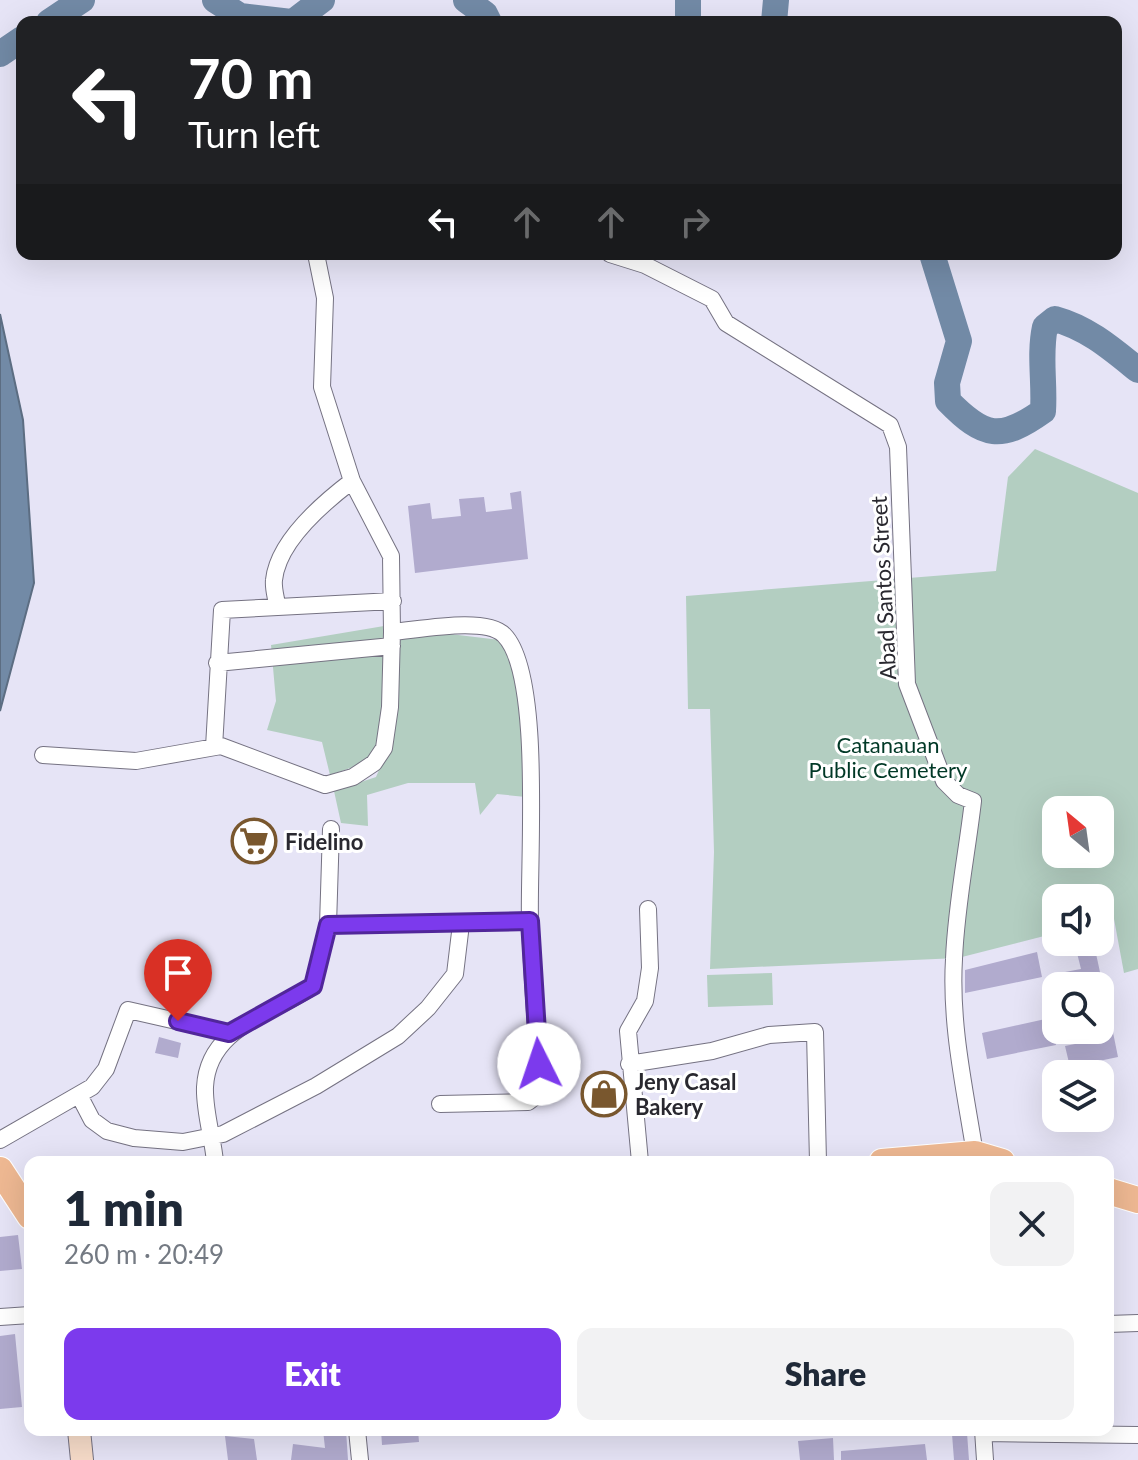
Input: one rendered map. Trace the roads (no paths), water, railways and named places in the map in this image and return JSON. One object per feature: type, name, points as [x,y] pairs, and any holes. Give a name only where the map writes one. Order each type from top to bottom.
[{"type":"main road","points":[[952,1156],[982,1156]]},
{"type":"main road","points":[[0,1170],[24,1207]]},
{"type":"main road","points":[[1114,1193],[1138,1200]]},
{"type":"street","points":[[43,755],[136,761],[221,746],[325,785],[353,777],[374,763],[384,748],[390,707],[391,556],[352,481],[322,387],[326,307],[317,260]]},
{"type":"street","name":"Abad Santos Street","points":[[629,260],[712,299],[726,323],[890,425],[898,447],[907,684],[944,781],[958,795],[973,801],[954,958],[953,993],[956,1038],[975,1154]]},
{"type":"street","points":[[277,605],[274,580],[280,560],[312,513],[352,481]]},
{"type":"street","points":[[214,747],[222,610],[393,601]]},
{"type":"street","points":[[217,663],[484,624],[504,635],[514,649],[521,667],[529,734],[530,921],[540,1093],[528,1102],[440,1104]]},
{"type":"street","points":[[215,1156],[205,1089],[211,1057],[229,1033],[313,986],[328,925],[331,829]]},
{"type":"street","points":[[639,1156],[628,1031],[645,1001],[650,968],[648,909]]},
{"type":"street","points":[[328,925],[530,921]]},
{"type":"street","points":[[80,1097],[92,1120],[107,1131],[134,1138],[183,1142],[213,1137],[316,1086],[398,1036],[428,1008],[455,974],[461,924]]},
{"type":"street","points":[[0,1140],[80,1097],[106,1069],[128,1010],[229,1033]]},
{"type":"street","points":[[629,1064],[712,1051],[769,1035],[815,1032],[818,1156]]},
{"type":"street","points":[[0,1317],[24,1315]]},
{"type":"street","points":[[1114,1324],[1138,1323]]},
{"type":"street","points":[[1114,1434],[1138,1435]]},
{"type":"street","points":[[80,1436],[82,1460]]},
{"type":"street","points":[[358,1436],[360,1460]]},
{"type":"street","points":[[983,1436],[985,1460]]},
{"type":"water","points":[[0,314],[23,420],[34,583],[0,711]]},
{"type":"waterway","points":[[58,16],[82,0]]},
{"type":"waterway","points":[[215,0],[240,16]]},
{"type":"waterway","points":[[301,16],[322,0]]},
{"type":"waterway","points":[[466,0],[486,16]]},
{"type":"waterway","points":[[688,0],[688,16]]},
{"type":"waterway","points":[[775,16],[776,0]]},
{"type":"waterway","points":[[0,54],[16,43]]},
{"type":"waterway","points":[[934,260],[959,341],[947,383],[948,401],[983,428],[1004,431],[1043,411],[1043,337],[1045,327],[1055,319],[1089,334],[1138,370]]},
{"type":"place","name":"Fidelino","points":[[254,841]]},
{"type":"place","name":"Jeny Casal Bakery","points":[[604,1094]]},
{"type":"park label","name":"Catanauan Public Cemetery","points":[[888,756]]}]
